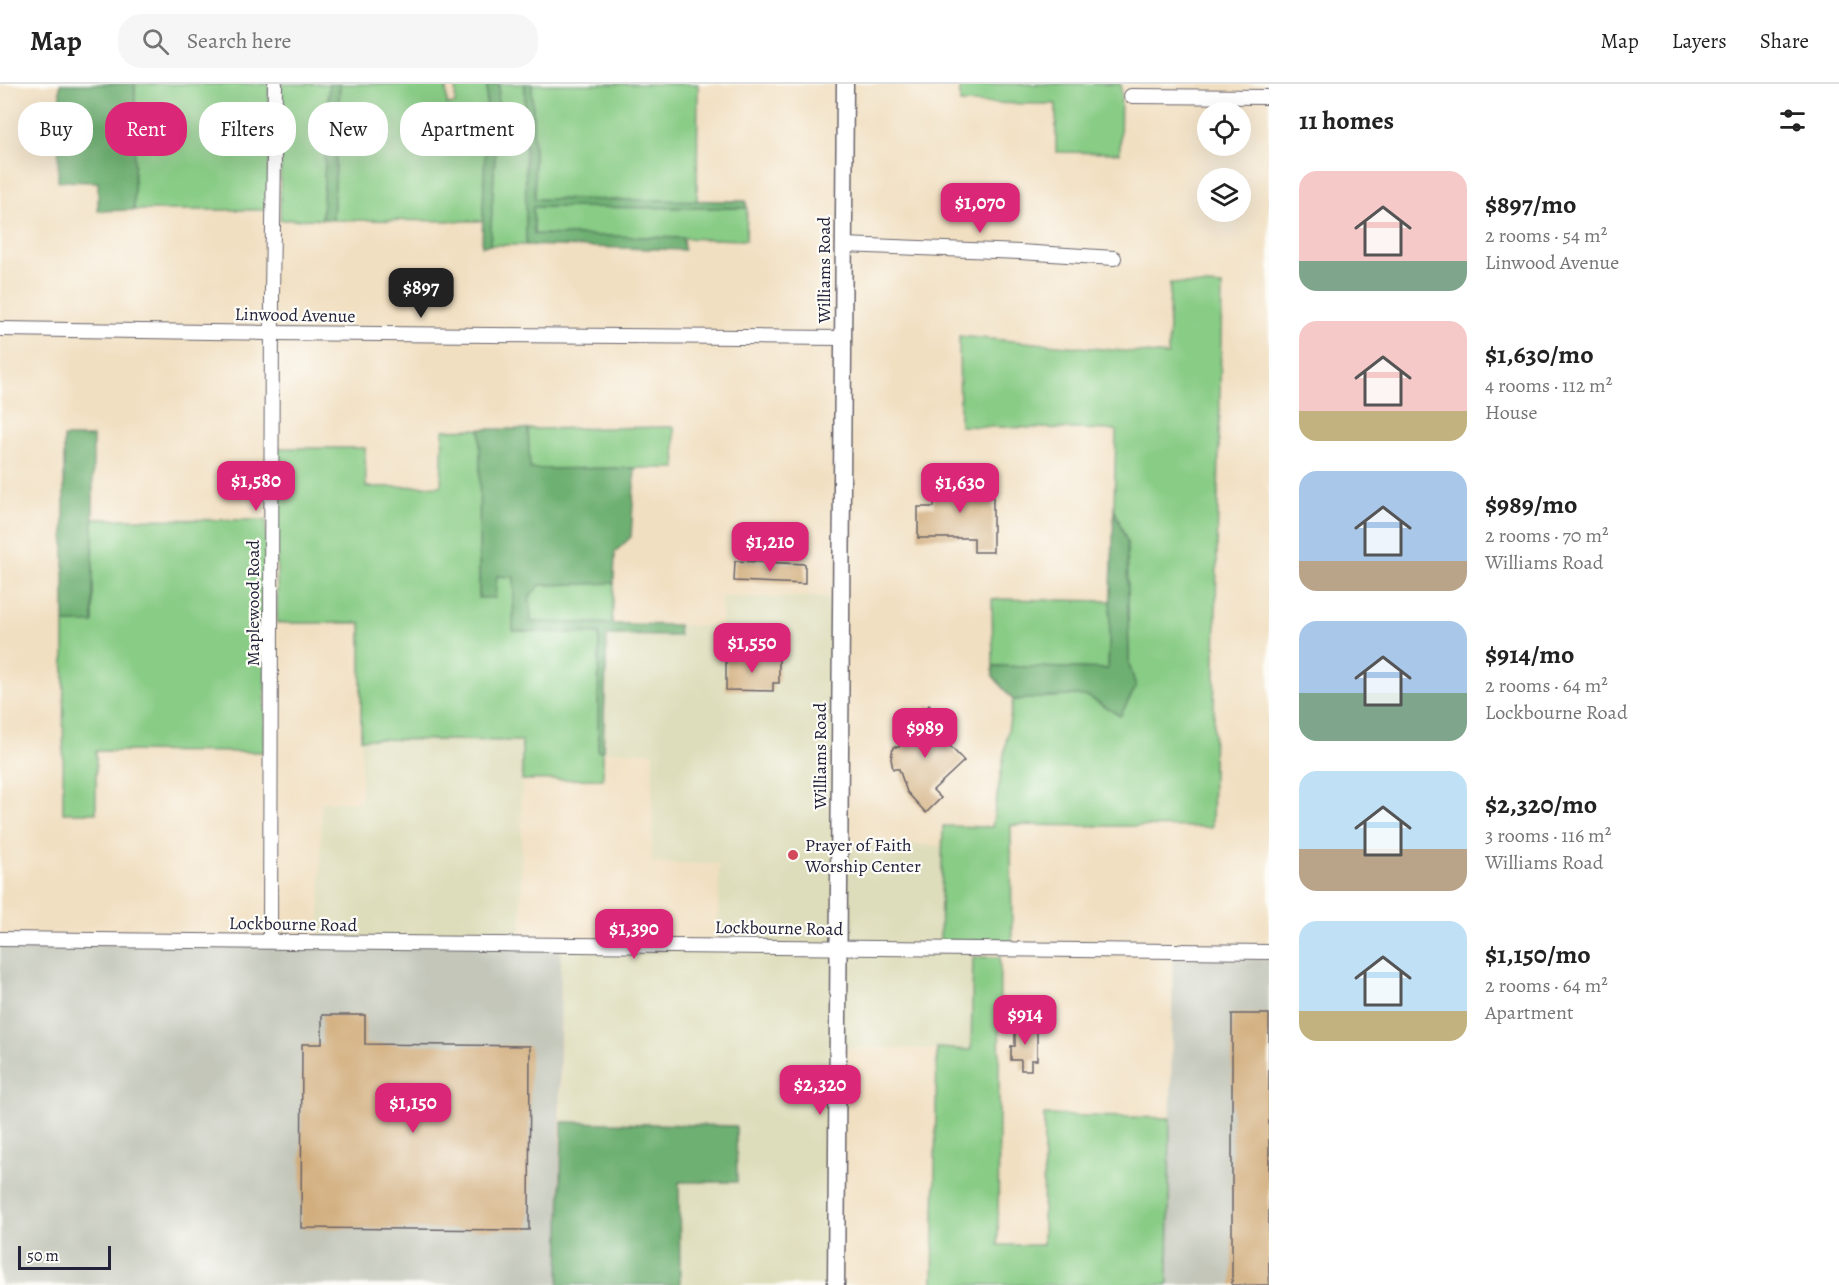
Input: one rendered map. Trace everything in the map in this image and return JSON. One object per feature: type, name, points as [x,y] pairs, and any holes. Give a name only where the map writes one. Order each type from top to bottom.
[{"type":"main road","name":"Williams Road","points":[[836,1285],[845,84]]},
{"type":"street","name":"Maplewood Road","points":[[270,941],[274,84]]},
{"type":"street","points":[[1131,96],[1269,97]]},
{"type":"street","points":[[844,245],[1114,258]]},
{"type":"street","name":"Linwood Avenue","points":[[0,329],[843,338]]},
{"type":"street","name":"Lockbourne Road","points":[[0,939],[1269,952]]},
{"type":"shaded area","points":[[721,597],[844,597],[842,841],[942,846],[940,940],[973,941],[971,1050],[835,1047],[831,1285],[680,1285],[679,1182],[735,1126],[562,1122],[561,944],[718,944],[719,864],[652,863],[653,752],[603,751],[607,634],[678,636],[678,625],[721,626]]},
{"type":"shaded area","points":[[361,739],[522,741],[521,944],[320,942],[321,802],[361,802]]},
{"type":"shaded area","points":[[0,937],[561,944],[559,1285],[0,1285]]},
{"type":"shaded area","points":[[1173,957],[1269,959],[1269,1285],[1168,1285]]},
{"type":"green space","points":[[60,84],[135,84],[135,102],[105,102],[105,156],[134,156],[134,210],[98,211],[98,182],[58,181],[59,156],[93,156],[93,102],[60,102]]},
{"type":"green space","points":[[135,84],[269,84],[269,102],[199,102],[199,156],[269,156],[269,210],[134,210],[134,156],[187,156],[187,102],[135,102]]},
{"type":"green space","points":[[281,84],[329,84],[328,102],[308,102],[308,156],[325,156],[322,219],[280,220],[280,156],[296,156],[296,102],[281,102]]},
{"type":"green space","points":[[329,84],[340,84],[339,102],[328,102]]},
{"type":"green space","points":[[340,84],[446,84],[447,102],[400,102],[400,156],[485,156],[483,221],[333,220],[336,156],[388,156],[388,102],[339,102]]},
{"type":"green space","points":[[456,84],[487,84],[486,102],[455,102]]},
{"type":"green space","points":[[487,84],[499,84],[498,102],[486,102]]},
{"type":"green space","points":[[499,84],[525,84],[525,102],[498,102]]},
{"type":"green space","points":[[525,84],[532,84],[532,102],[525,102]]},
{"type":"green space","points":[[532,84],[698,84],[697,201],[535,199],[535,102],[532,102]]},
{"type":"green space","points":[[960,84],[1121,84],[1120,153],[1056,152],[1056,104],[960,103]]},
{"type":"green space","points":[[325,156],[336,156],[333,220],[322,219]]},
{"type":"green space","points":[[485,156],[495,156],[490,245],[482,246]]},
{"type":"green space","points":[[495,156],[525,156],[526,245],[490,245]]},
{"type":"green space","points":[[525,156],[534,156],[535,199],[746,201],[747,208],[533,207],[534,234],[683,238],[684,250],[526,245]]},
{"type":"green space","points":[[533,207],[747,208],[746,240],[534,234]]},
{"type":"green space","points":[[1170,283],[1222,286],[1212,827],[1011,825],[1012,942],[940,940],[943,826],[992,827],[1013,700],[1076,695],[1089,697],[1120,716],[1136,687],[1129,664],[1127,542],[1114,509],[1116,430],[960,426],[959,336],[1168,355]]},
{"type":"green space","points":[[674,427],[676,468],[529,469],[528,429]]},
{"type":"green space","points":[[480,429],[479,598],[497,576],[514,577],[514,631],[599,633],[598,751],[603,751],[603,779],[522,780],[522,741],[361,739],[361,623],[277,623],[277,448],[365,448],[366,487],[441,486],[443,430]]},
{"type":"green space","points":[[480,429],[528,429],[530,469],[635,468],[631,537],[615,552],[614,583],[540,585],[530,596],[531,622],[678,625],[679,636],[607,635],[603,751],[598,751],[599,634],[513,631],[514,577],[497,576],[495,598],[479,598]]},
{"type":"green space","points":[[64,437],[93,437],[93,623],[64,623]]},
{"type":"green space","points":[[1114,509],[1127,542],[1129,664],[1136,687],[1120,716],[1089,697],[1076,695],[1013,700],[993,676],[993,666],[1108,669]]},
{"type":"green space","points":[[93,519],[266,520],[265,752],[96,751],[96,813],[63,813],[64,623],[93,622]]},
{"type":"green space","points":[[614,583],[612,624],[530,622],[530,596],[539,585]]},
{"type":"green space","points":[[992,599],[1111,601],[1108,669],[993,666]]},
{"type":"green space","points":[[973,957],[1000,957],[998,1245],[1043,1245],[1044,1115],[1170,1118],[1168,1285],[933,1285],[937,1048],[971,1050]]},
{"type":"green space","points":[[562,1122],[736,1126],[737,1182],[679,1182],[680,1285],[559,1285]]},
{"type":"building","points":[[934,483],[993,483],[993,552],[974,552],[974,538],[918,538],[918,507],[934,507]]},
{"type":"building","points":[[735,561],[805,564],[805,584],[734,581]]},
{"type":"building","points":[[726,658],[779,659],[779,683],[773,683],[773,691],[726,690]]},
{"type":"building","points":[[929,705],[943,720],[934,729],[964,761],[933,790],[941,798],[926,813],[907,792],[899,769],[893,769],[891,759],[893,747],[899,747],[909,726]]},
{"type":"building","points":[[1232,1014],[1269,1014],[1269,1285],[1232,1285]]},
{"type":"building","points":[[322,1015],[365,1015],[365,1044],[530,1046],[529,1230],[301,1228],[302,1044],[322,1044]]},
{"type":"building","points":[[1015,1025],[1037,1025],[1037,1060],[1031,1060],[1031,1070],[1021,1070],[1021,1060],[1011,1060],[1011,1046],[1015,1046]]},
{"type":"place","name":"Prayer of Faith Worship Center","points":[[793,855]]}]
